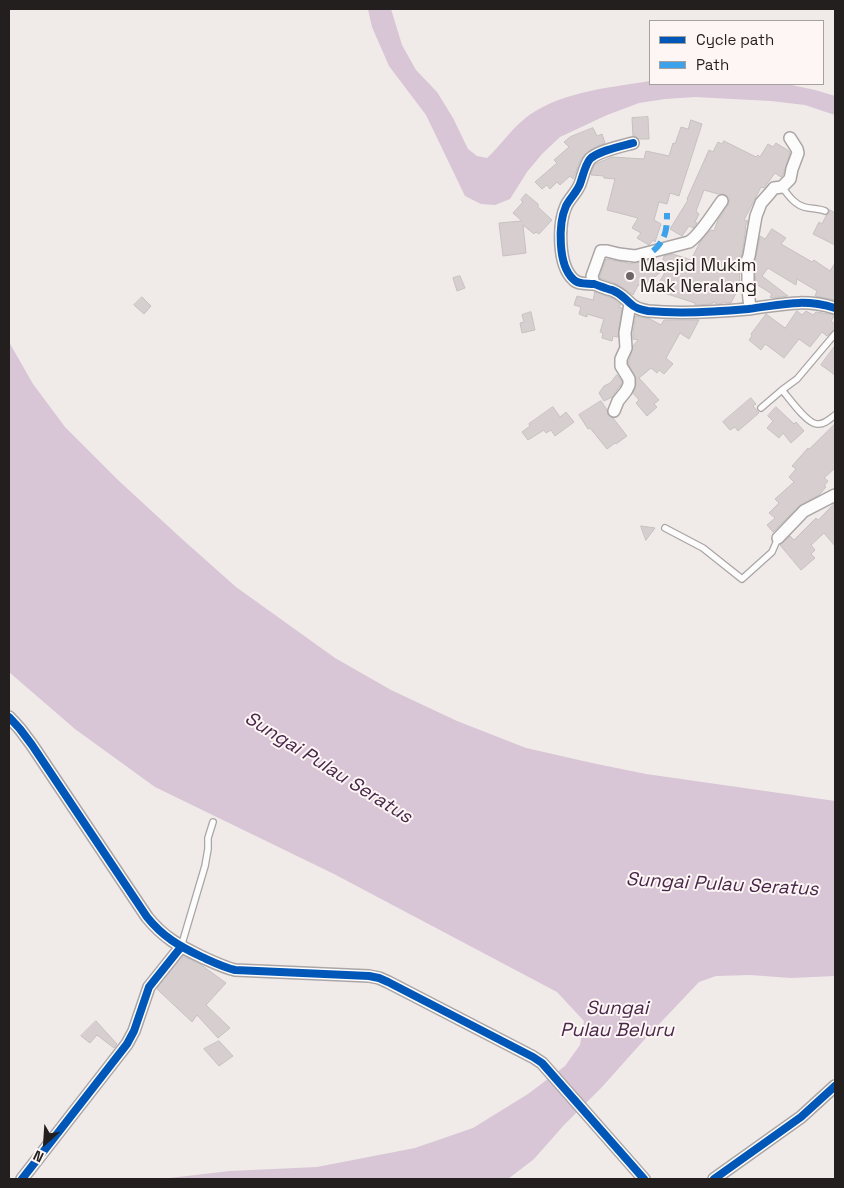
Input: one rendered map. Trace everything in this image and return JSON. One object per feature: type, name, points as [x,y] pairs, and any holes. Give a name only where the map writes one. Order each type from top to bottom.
[{"type":"street","points":[[750,309],[746,264],[756,216],[762,203],[774,188],[782,187],[790,179],[798,152],[790,138]]},
{"type":"street","points":[[633,143],[590,159],[579,186],[566,208],[561,235],[562,251],[565,268],[573,280],[594,284],[616,292],[626,298],[630,304],[640,309],[659,312],[706,313],[803,302],[835,308]]},
{"type":"street","points":[[594,284],[592,276],[601,251],[635,256],[689,242],[722,201]]},
{"type":"street","points":[[614,411],[618,401],[629,385],[629,379],[622,366],[621,359],[626,348],[625,333],[630,304]]},
{"type":"street","points":[[778,538],[804,511],[835,495]]},
{"type":"street","points":[[9,717],[32,745],[147,917],[161,933],[181,947],[235,970],[379,978],[533,1057],[544,1065],[644,1179]]},
{"type":"street","points":[[22,1179],[127,1044],[134,1031],[149,987],[181,947]]},
{"type":"street","points":[[714,1179],[801,1117],[835,1086]]},
{"type":"lane","points":[[782,187],[801,206],[818,208],[825,211]]},
{"type":"lane","points":[[761,408],[797,379],[835,334]]},
{"type":"lane","points":[[782,390],[810,422],[825,423],[835,415]]},
{"type":"lane","points":[[665,528],[703,548],[742,579],[772,552],[778,538]]},
{"type":"lane","points":[[181,947],[205,866],[208,838],[213,822]]},
{"type":"water","points":[[368,9],[391,9],[402,45],[416,70],[437,92],[453,118],[468,149],[477,156],[487,158],[522,121],[535,111],[566,97],[649,81],[649,85],[792,85],[835,96],[835,115],[805,105],[771,101],[695,97],[639,103],[607,115],[560,137],[527,172],[510,199],[495,205],[481,204],[465,196],[426,115],[389,66],[372,27]]},
{"type":"water","points":[[9,342],[33,384],[65,427],[119,481],[182,539],[236,587],[335,658],[391,690],[457,721],[526,748],[646,774],[835,801],[835,976],[791,978],[750,975],[716,976],[699,982],[534,1159],[508,1179],[161,1179],[230,1171],[317,1167],[415,1148],[473,1128],[528,1094],[565,1066],[580,1045],[584,1021],[557,992],[334,874],[155,787],[75,729],[9,672]]},
{"type":"building","points":[[648,117],[649,139],[639,139],[633,136],[632,118]]},
{"type":"building","points":[[691,120],[702,124],[679,196],[670,193],[667,204],[659,202],[654,220],[661,224],[655,242],[653,240],[649,245],[637,238],[641,233],[632,228],[638,218],[607,210],[615,179],[591,175],[591,173],[595,164],[612,157],[644,159],[646,151],[669,156],[681,127],[688,129]]},
{"type":"building","points":[[593,128],[597,136],[602,134],[605,143],[585,154],[573,179],[570,176],[560,185],[557,182],[550,189],[547,185],[542,189],[535,182],[557,163],[554,160],[569,147],[564,142],[570,137]]},
{"type":"building","points":[[724,141],[756,157],[758,155],[760,157],[768,144],[773,147],[776,143],[790,153],[783,175],[781,177],[775,173],[764,188],[761,187],[744,220],[748,221],[745,227],[742,254],[739,262],[740,288],[728,284],[737,291],[731,303],[723,302],[722,304],[717,304],[713,302],[712,304],[695,305],[695,303],[655,290],[669,265],[643,287],[638,285],[633,295],[619,285],[600,278],[606,259],[629,264],[649,260],[659,273],[664,256],[673,254],[691,260],[700,242],[711,230],[714,231],[718,220],[728,205],[729,197],[704,190],[696,211],[699,214],[695,222],[697,223],[693,228],[689,226],[682,236],[670,229],[688,200],[709,150],[713,152],[718,142],[722,144]]},
{"type":"building","points":[[526,194],[552,220],[539,234],[536,232],[534,234],[523,225],[526,253],[503,256],[499,223],[522,221],[513,213],[523,202],[521,200]]},
{"type":"building","points":[[830,210],[835,213],[835,245],[813,234],[819,222],[822,224]]},
{"type":"building","points":[[772,229],[786,238],[781,244],[812,262],[814,260],[830,271],[835,263],[835,300],[815,296],[817,291],[797,279],[796,285],[768,268],[762,276],[788,296],[770,297],[772,294],[756,284],[754,265],[760,236],[765,239]]},
{"type":"building","points":[[460,276],[465,288],[457,291],[453,278]]},
{"type":"building","points":[[595,292],[612,298],[621,305],[618,307],[622,308],[618,337],[613,336],[612,341],[602,338],[603,333],[600,332],[604,319],[587,314],[587,317],[579,314],[581,307],[574,305],[577,296],[593,300]]},
{"type":"building","points":[[142,297],[151,306],[144,314],[134,305]]},
{"type":"building","points":[[797,311],[802,315],[806,311],[813,315],[816,312],[835,315],[831,321],[835,324],[835,329],[827,336],[822,332],[810,347],[799,339],[784,358],[765,344],[761,350],[749,340],[752,336],[751,334],[766,314],[785,328]]},
{"type":"building","points":[[531,312],[535,330],[522,333],[520,323],[524,322],[522,315]]},
{"type":"building","points":[[636,316],[650,319],[661,325],[664,320],[699,320],[689,339],[680,333],[666,358],[673,364],[664,374],[659,370],[657,373],[651,368],[639,378],[659,400],[654,404],[657,407],[647,416],[636,403],[639,400],[633,393],[636,378],[628,364],[633,346],[638,340],[633,339]]},
{"type":"building","points":[[835,346],[835,375],[821,365]]},
{"type":"building","points":[[617,375],[622,383],[612,397],[604,401],[599,393]]},
{"type":"building","points":[[751,398],[756,404],[753,406],[759,413],[738,431],[735,427],[730,430],[723,422]]},
{"type":"building","points":[[601,401],[608,415],[613,418],[627,436],[607,449],[590,428],[588,429],[579,415]]},
{"type":"building","points":[[553,407],[560,417],[566,412],[574,422],[555,436],[551,430],[546,433],[544,430],[528,440],[522,432],[530,426],[529,424]]},
{"type":"building","points":[[776,407],[794,424],[796,422],[804,431],[791,443],[783,433],[779,438],[767,428],[773,421],[768,416]]},
{"type":"building","points":[[835,424],[835,468],[824,478],[828,481],[824,486],[826,487],[819,495],[799,506],[773,532],[767,525],[775,518],[769,513],[779,503],[775,499],[794,482],[789,477],[796,469],[792,466],[808,448]]},
{"type":"building","points":[[835,503],[835,546],[824,533],[811,545],[815,550],[811,554],[815,558],[801,570],[780,545],[790,536],[794,540],[816,518],[818,520]]},
{"type":"building","points":[[641,526],[655,528],[646,540]]},
{"type":"building","points":[[183,956],[200,964],[226,983],[206,1005],[230,1028],[218,1038],[197,1015],[192,1022],[157,989]]},
{"type":"building","points":[[96,1021],[117,1044],[114,1048],[97,1035],[90,1043],[81,1036]]},
{"type":"building","points":[[219,1041],[233,1056],[219,1066],[204,1049]]},
{"type":"marked path","points":[[653,251],[661,243],[665,234],[667,213]]},
{"type":"cycle path","points":[[633,143],[604,151],[590,159],[585,167],[579,187],[566,206],[561,233],[562,254],[568,273],[575,281],[594,284],[612,290],[621,295],[634,307],[648,311],[711,312],[802,303],[835,308]]},
{"type":"cycle path","points":[[9,717],[32,745],[147,917],[172,940],[202,957],[235,970],[369,976],[388,982],[542,1063],[644,1179]]},
{"type":"cycle path","points":[[22,1179],[127,1044],[134,1031],[149,987],[181,947]]},
{"type":"cycle path","points":[[714,1179],[801,1117],[835,1086]]},
{"type":"place","name":"Masjid Mukim Mak Neralang","points":[[630,276]]},
{"type":"water label","name":"Sungai Pulau Seratus","points":[[328,768]]},
{"type":"water label","name":"Sungai Pulau Seratus","points":[[722,885]]},
{"type":"water label","name":"Sungai Pulau Beluru","points":[[617,1020]]}]
